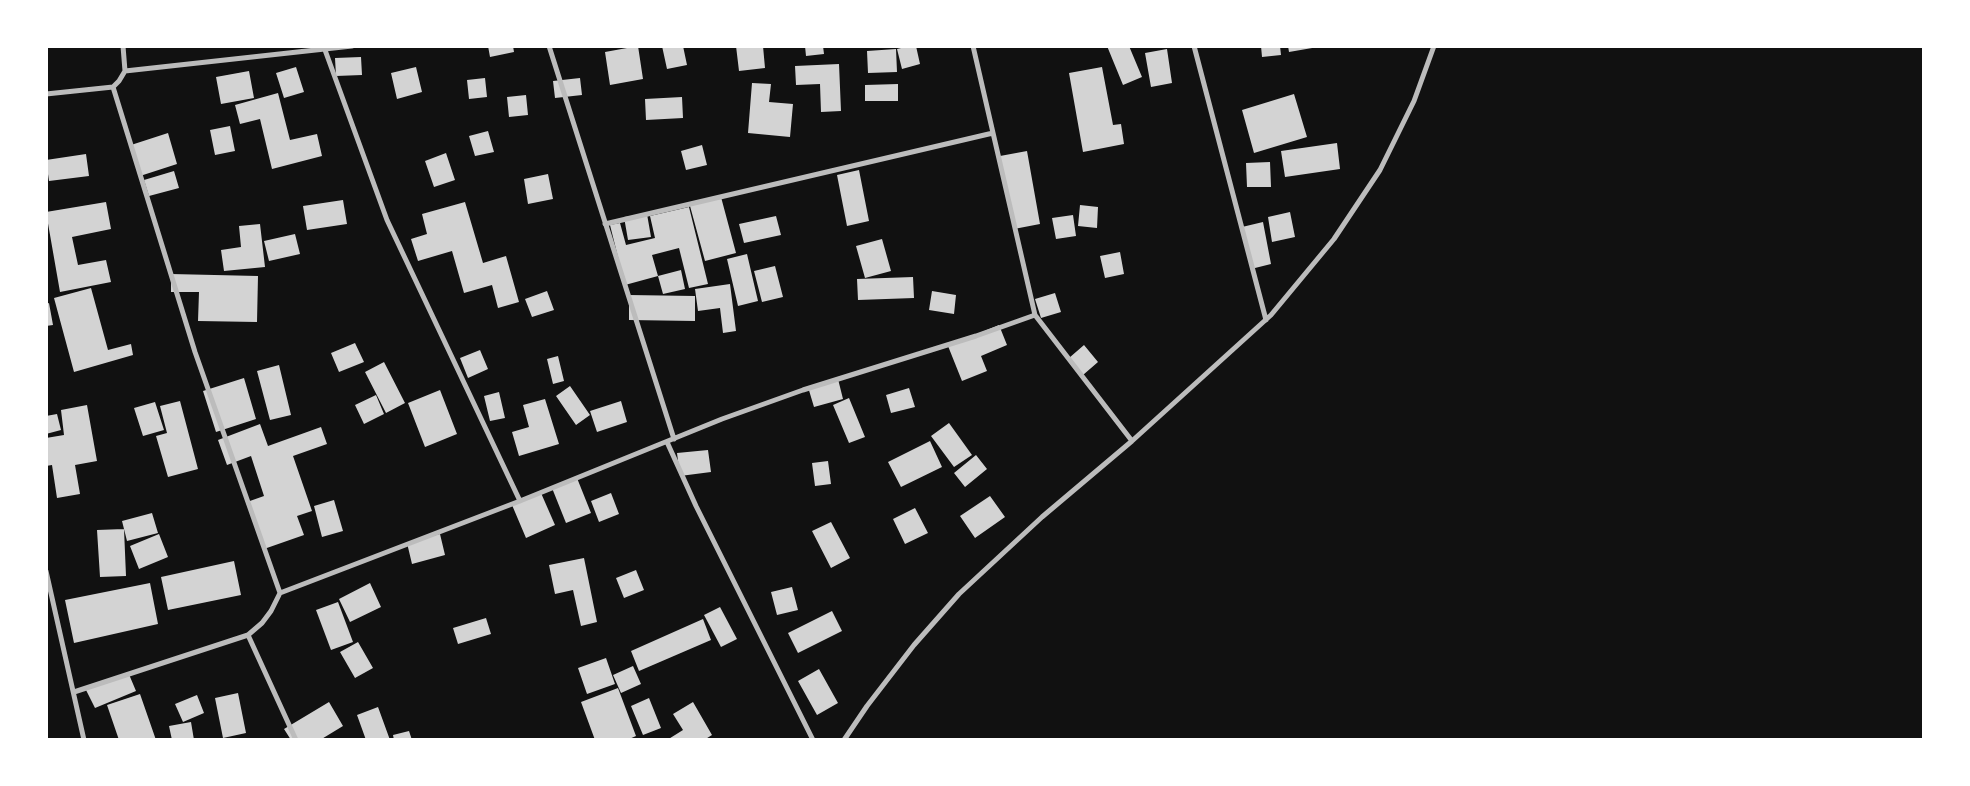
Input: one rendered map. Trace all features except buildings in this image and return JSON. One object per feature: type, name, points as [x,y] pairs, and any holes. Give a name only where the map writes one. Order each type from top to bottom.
[{"type":"street","points":[[46,94],[113,87],[120,81],[125,72],[123,46]]},
{"type":"street","points":[[125,72],[352,46]]},
{"type":"street","points":[[548,46],[674,439]]},
{"type":"street","points":[[973,46],[1035,315],[1132,440]]},
{"type":"street","points":[[1194,46],[1266,320]]},
{"type":"street","points":[[844,740],[867,706],[914,646],[959,594],[1042,517],[1132,440],[1266,320],[1334,239],[1380,170],[1414,101],[1434,46]]},
{"type":"street","points":[[326,50],[387,220],[520,501]]},
{"type":"street","points":[[113,87],[195,352],[280,593]]},
{"type":"street","points":[[606,224],[993,133]]},
{"type":"street","points":[[74,692],[248,635],[262,624],[280,593],[520,501],[722,419],[803,390],[976,336],[1035,315]]},
{"type":"street","points":[[667,442],[701,515],[813,740]]},
{"type":"street","points":[[46,571],[84,740]]},
{"type":"street","points":[[248,635],[296,740]]}]
